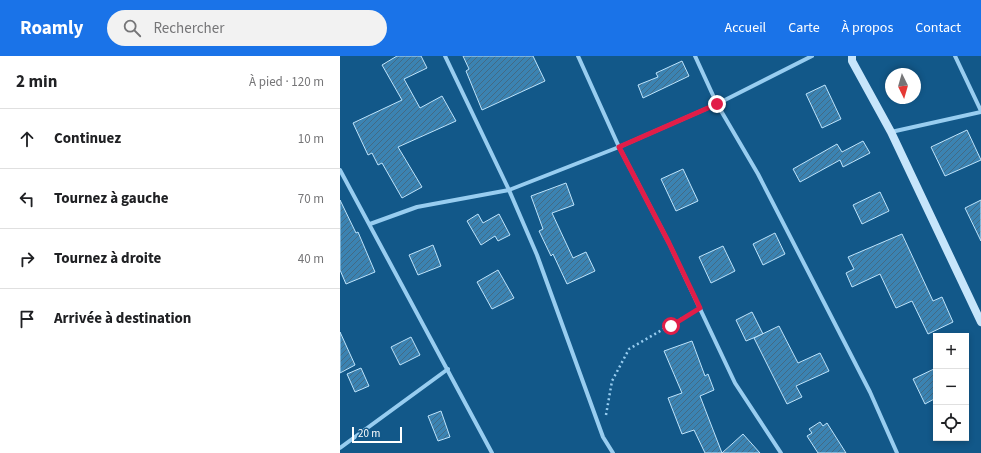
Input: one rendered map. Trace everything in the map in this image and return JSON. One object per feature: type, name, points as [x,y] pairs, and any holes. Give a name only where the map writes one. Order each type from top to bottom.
[{"type":"street","points":[[445,56],[509,190],[537,255],[602,437],[612,453]]},
{"type":"street","points":[[578,56],[619,147],[669,243],[735,383],[781,453]]},
{"type":"street","points":[[695,56],[717,104],[758,174],[870,392],[897,453]]},
{"type":"street","points":[[370,224],[417,207],[509,190],[619,147],[717,104],[812,56]]},
{"type":"street","points":[[852,56],[852,61],[891,132],[981,322]]},
{"type":"street","points":[[891,132],[981,112],[955,56]]},
{"type":"street","points":[[340,170],[492,453]]},
{"type":"street","points":[[340,448],[448,369]]},
{"type":"path","points":[[606,416],[612,381],[629,348],[671,326],[700,308]]},
{"type":"building","points":[[397,56],[421,56],[427,68],[404,79],[420,108],[442,96],[456,121],[398,147],[422,187],[402,198],[382,163],[378,165],[372,153],[368,155],[353,123],[402,100],[382,65]]},
{"type":"building","points":[[463,56],[533,56],[545,81],[482,110],[466,71],[469,69]]},
{"type":"building","points":[[682,61],[689,76],[643,98],[638,85],[658,77],[656,73]]},
{"type":"building","points":[[825,85],[841,119],[822,128],[806,94]]},
{"type":"building","points":[[967,130],[981,160],[945,176],[931,147]]},
{"type":"building","points":[[863,141],[870,153],[843,167],[840,160],[800,182],[793,169],[837,144],[842,152]]},
{"type":"building","points":[[683,169],[698,201],[676,211],[661,179]]},
{"type":"building","points":[[566,183],[574,205],[552,213],[573,258],[586,252],[595,271],[567,284],[553,254],[551,256],[539,231],[543,229],[531,196]]},
{"type":"building","points":[[880,192],[889,211],[862,224],[853,205]]},
{"type":"building","points":[[340,200],[356,233],[358,232],[375,272],[346,284],[340,270]]},
{"type":"building","points":[[981,200],[981,241],[965,208]]},
{"type":"building","points":[[478,214],[483,223],[499,214],[510,235],[498,241],[495,236],[481,245],[467,221]]},
{"type":"building","points":[[775,233],[785,254],[763,265],[753,244]]},
{"type":"building","points":[[902,234],[933,301],[942,297],[953,322],[928,334],[912,301],[896,308],[880,274],[852,287],[846,273],[854,269],[848,257]]},
{"type":"building","points":[[433,245],[441,266],[418,275],[409,255]]},
{"type":"building","points":[[723,246],[735,271],[711,283],[699,257]]},
{"type":"building","points":[[498,270],[514,298],[492,309],[477,282]]},
{"type":"building","points":[[752,312],[763,334],[746,341],[736,320]]},
{"type":"building","points":[[779,326],[798,363],[820,353],[829,371],[796,386],[802,397],[787,404],[754,338]]},
{"type":"building","points":[[340,332],[355,365],[340,373]]},
{"type":"building","points":[[411,337],[420,355],[400,365],[391,347]]},
{"type":"building","points":[[692,341],[705,376],[708,374],[714,390],[700,396],[722,453],[705,453],[694,430],[682,434],[668,398],[682,393],[664,351]]},
{"type":"building","points":[[361,368],[369,386],[355,392],[347,374]]},
{"type":"building","points":[[933,369],[933,400],[925,404],[913,379]]},
{"type":"building","points":[[441,411],[450,437],[438,441],[428,416]]},
{"type":"building","points":[[820,422],[823,426],[827,423],[846,453],[818,453],[807,436],[812,433],[809,429]]},
{"type":"building","points":[[743,434],[760,453],[722,453]]},
{"type":"route","points":[[671,326],[700,308],[669,243],[619,147],[717,104]]}]
